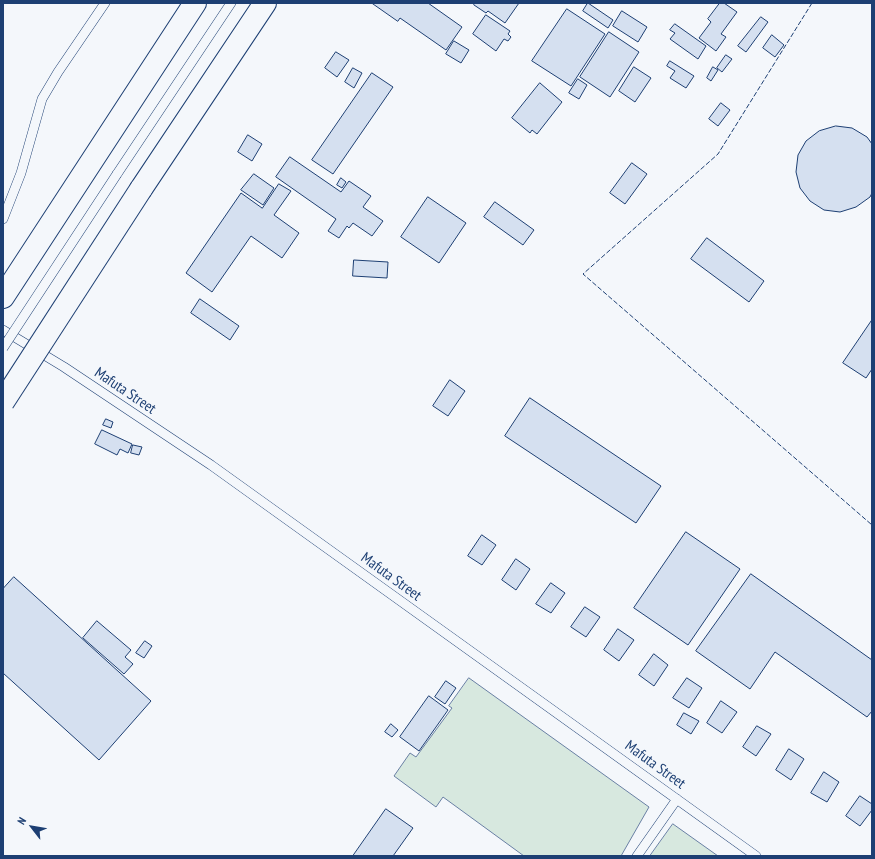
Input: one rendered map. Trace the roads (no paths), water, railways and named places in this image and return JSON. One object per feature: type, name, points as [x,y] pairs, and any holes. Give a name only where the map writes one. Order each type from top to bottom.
[{"type":"highway","points":[[3,297],[195,3]]},
{"type":"highway","points":[[3,402],[141,189],[265,3]]},
{"type":"lane","points":[[3,219],[21,173],[42,99],[58,72],[105,3]]},
{"type":"lane","points":[[3,348],[231,3]]},
{"type":"lane","name":"Mafuta Street","points":[[3,330],[64,367],[211,465],[756,856]]},
{"type":"lane","points":[[637,856],[677,799]]}]
